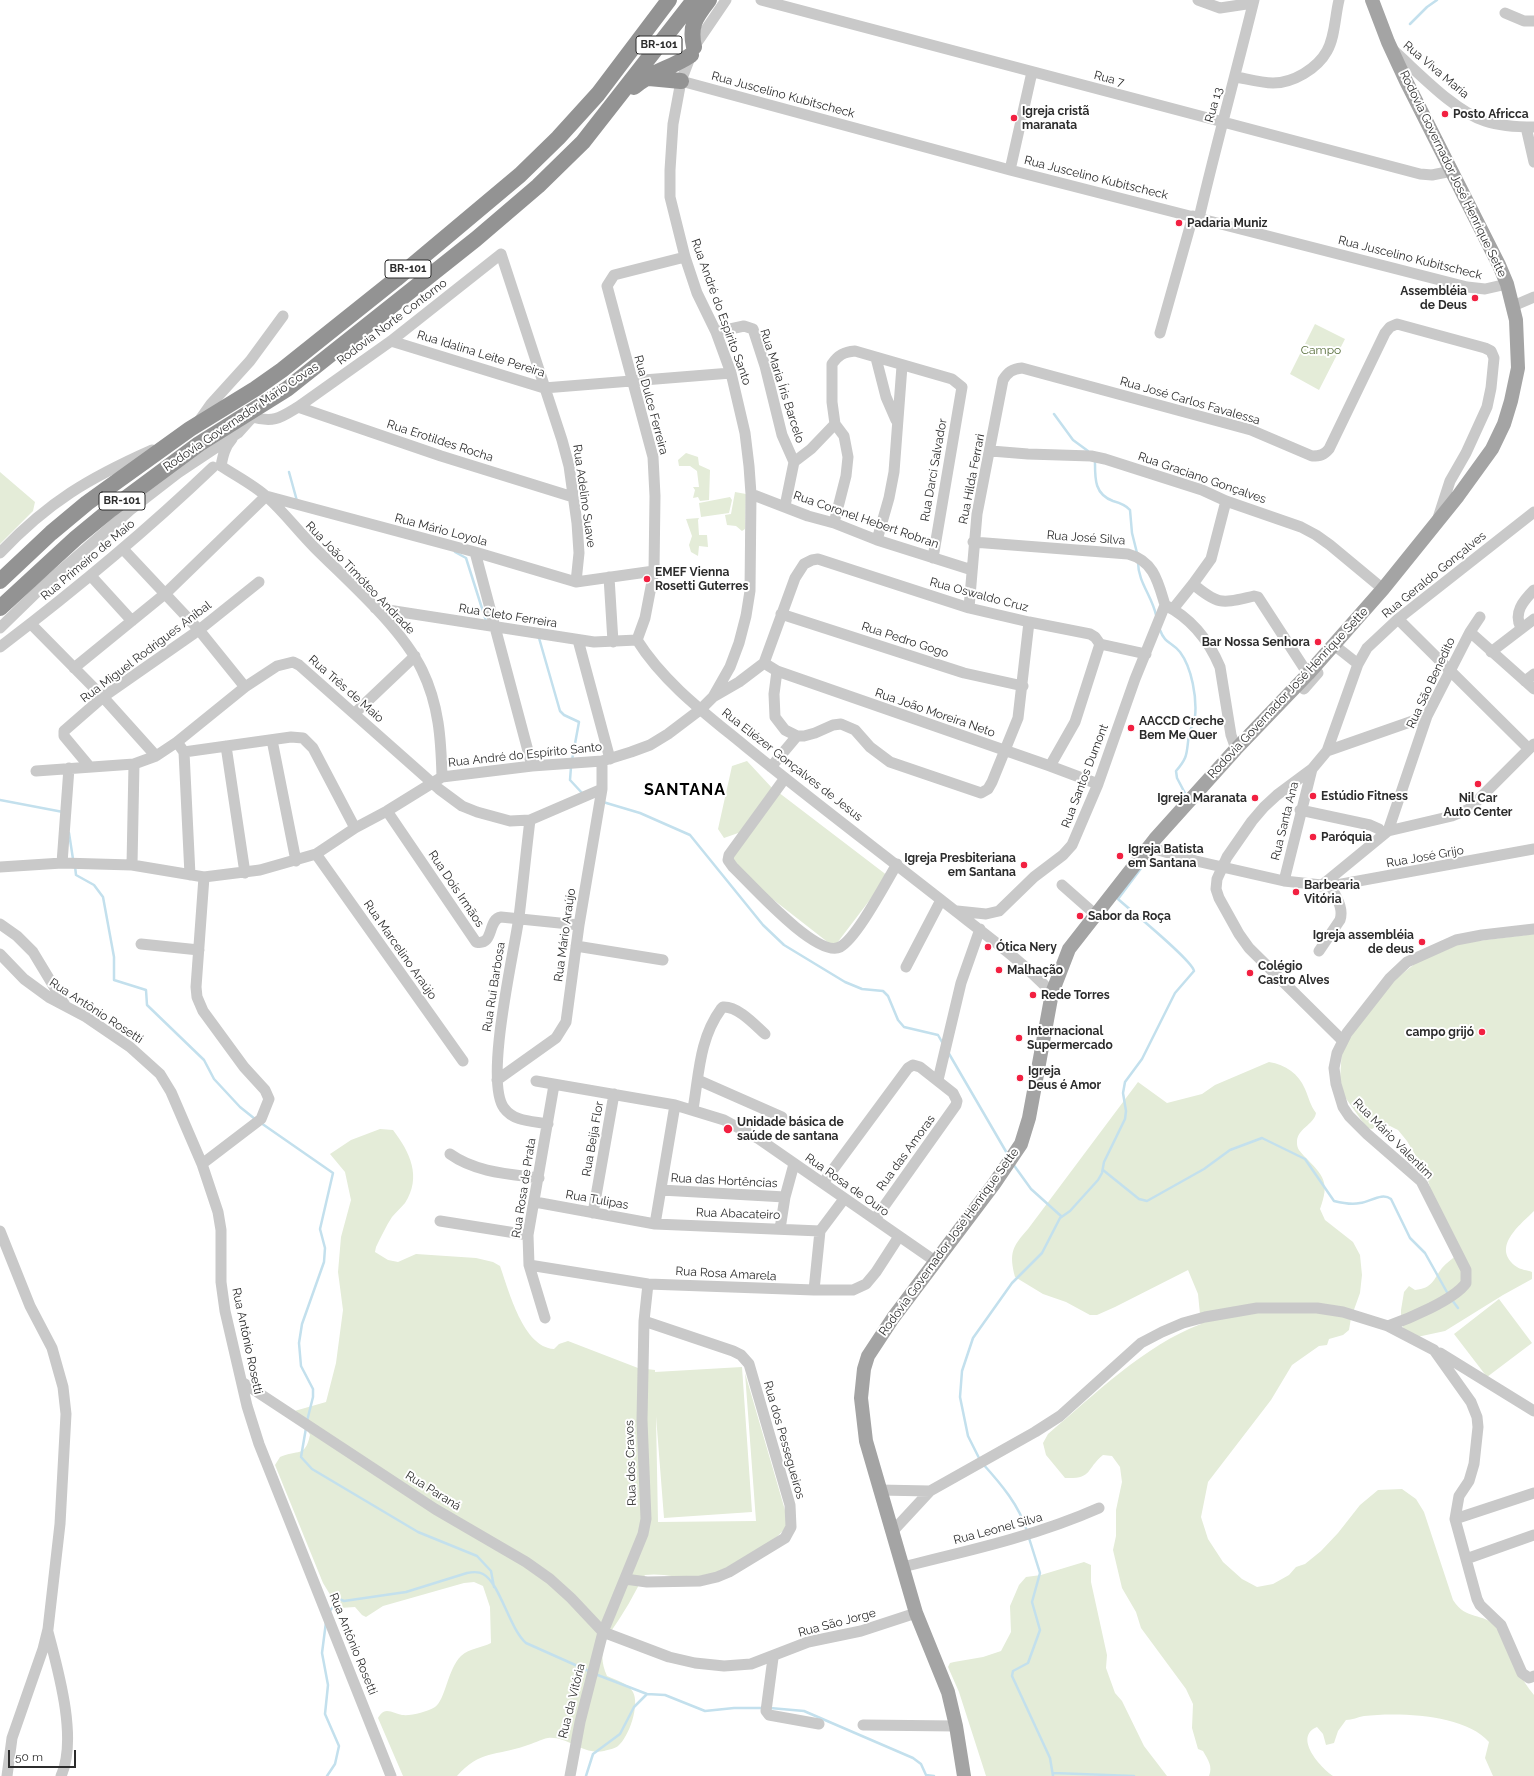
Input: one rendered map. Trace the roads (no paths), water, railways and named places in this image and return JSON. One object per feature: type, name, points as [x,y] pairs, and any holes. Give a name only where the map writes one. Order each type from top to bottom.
[{"type":"highway","points":[[654,20],[659,0]]},
{"type":"highway","name":"Rodovia Governador Mário Covas","points":[[0,581],[51,533],[87,502],[195,426],[255,389],[282,370],[396,279],[520,176],[558,138],[598,94],[669,0]]},
{"type":"highway","name":"Rodovia Governador Mário Covas","points":[[0,608],[76,538],[199,444],[266,403],[320,364],[522,200],[583,142],[694,0]]},
{"type":"highway","points":[[615,101],[644,78],[673,66],[692,51],[692,28],[697,16],[709,0]]},
{"type":"highway","points":[[644,78],[681,81]]},
{"type":"main road","name":"Rodovia Governador José Henrique Sette","points":[[964,1776],[956,1726],[948,1692],[916,1613],[866,1442],[861,1398],[864,1369],[875,1345],[935,1261],[994,1184],[1022,1140],[1029,1118],[1052,993],[1069,949],[1148,847],[1236,749],[1308,674],[1335,649],[1438,522],[1492,448],[1504,424],[1515,387],[1518,368],[1518,335],[1513,306],[1507,284],[1499,265],[1391,48],[1373,7],[1372,0]]},
{"type":"street","name":"Rua André do Espírito Santo","points":[[0,867],[62,863],[132,865],[204,877],[244,873],[296,861],[316,854],[355,828],[387,811],[438,780],[532,766],[606,760],[650,745],[668,734],[701,709],[713,697],[730,667],[740,644],[746,616],[750,591],[751,494],[745,433],[731,373],[716,332],[697,293],[685,257],[670,197],[673,124],[681,81],[692,51],[726,0]]},
{"type":"street","name":"Rua 7","points":[[761,0],[1222,123],[1420,174],[1432,175],[1452,171]]},
{"type":"street","points":[[1198,0],[1220,8],[1253,2]]},
{"type":"street","points":[[1236,77],[1272,83],[1289,80],[1302,74],[1318,63],[1327,51],[1339,0]]},
{"type":"street","name":"Rua 13","points":[[1160,334],[1196,217],[1236,77],[1253,2]]},
{"type":"street","points":[[1505,13],[1524,21],[1534,21]]},
{"type":"street","name":"Rua Viva Maria","points":[[1391,48],[1456,105],[1469,113],[1484,121],[1530,127]]},
{"type":"street","points":[[1010,170],[1032,72]]},
{"type":"street","name":"Rua Juscelino Kubitscheck","points":[[681,81],[1010,170],[1471,288],[1485,289],[1507,284]]},
{"type":"street","points":[[1530,127],[1534,162]]},
{"type":"street","name":"Rodovia Norte Contorno","points":[[252,417],[272,421],[298,407],[391,340],[501,254]]},
{"type":"street","name":"Rua Adelino Suave","points":[[501,254],[562,440],[569,466],[579,553],[576,582]]},
{"type":"street","name":"Rua Dulce Ferreira","points":[[637,640],[646,611],[654,571],[655,496],[653,457],[644,418],[632,382],[607,286],[608,282],[614,275],[685,257]]},
{"type":"street","points":[[1513,306],[1534,297]]},
{"type":"street","points":[[195,426],[210,404],[250,361],[283,316]]},
{"type":"street","name":"Rua José Carlos Favalessa","points":[[1022,368],[1251,430],[1312,456],[1318,456],[1324,454],[1329,449],[1385,333],[1393,325],[1397,324],[1485,348],[1491,351],[1494,358],[1491,388],[1487,407],[1466,453],[1448,486],[1438,522]]},
{"type":"street","name":"Rua Maria Íris Barcelo","points":[[716,332],[744,326],[753,329],[765,366],[782,435],[794,462]]},
{"type":"street","name":"Rua Idalina Leite Pereira","points":[[391,340],[544,388],[731,373]]},
{"type":"street","points":[[834,523],[846,476],[848,456],[844,436],[835,424],[832,402],[832,364],[839,356],[846,352],[855,352],[902,366],[894,472],[889,498],[877,540]]},
{"type":"street","points":[[876,358],[886,397],[898,425]]},
{"type":"street","name":"Rua Darci Salvador","points":[[902,366],[952,379],[962,387],[933,558]]},
{"type":"street","name":"Rua Hilda Ferrari","points":[[969,608],[973,542],[977,514],[991,451],[1003,380],[1008,372],[1022,368]]},
{"type":"street","points":[[217,467],[227,445],[266,403]]},
{"type":"street","name":"Rua Erotildes Rocha","points":[[298,407],[441,456],[573,497]]},
{"type":"street","points":[[785,506],[794,462],[811,449],[835,424]]},
{"type":"street","points":[[0,628],[40,589],[129,511],[178,473],[238,433]]},
{"type":"street","name":"Rodovia Governador Mário Covas","points":[[0,553],[31,522],[72,491],[104,471],[175,440]]},
{"type":"street","name":"Rua Graciano Gonçalves","points":[[991,451],[1091,456],[1105,459],[1202,490],[1226,501],[1274,516],[1316,535],[1383,589]]},
{"type":"street","points":[[74,668],[166,593],[266,496],[217,467],[178,473]]},
{"type":"street","name":"Rua Primeiro de Maio","points":[[0,647],[123,550],[217,467]]},
{"type":"street","name":"Rua Coronel Hebert Robran","points":[[751,494],[808,516],[834,523],[877,540],[972,570]]},
{"type":"street","name":"Rua Mário Loyola","points":[[266,496],[475,552],[576,582],[654,571]]},
{"type":"street","name":"Rua João Timóteo Andrade","points":[[266,496],[298,531],[375,608],[415,656],[430,687],[438,712],[441,732],[438,780]]},
{"type":"street","name":"Rua Santos Dumont","points":[[956,911],[986,914],[999,911],[1034,877],[1063,855],[1072,844],[1098,784],[1135,679],[1146,654],[1169,607],[1193,584],[1211,559],[1226,501]]},
{"type":"street","name":"Rua Geraldo Gonçalves","points":[[1358,664],[1367,648],[1398,620],[1534,512]]},
{"type":"street","name":"Rua José Silva","points":[[973,542],[1052,550],[1128,554],[1136,556],[1149,566],[1158,581],[1169,607]]},
{"type":"street","points":[[123,550],[166,593],[199,630],[245,688]]},
{"type":"street","points":[[475,552],[496,626],[532,766]]},
{"type":"street","name":"Rua Oswaldo Cruz","points":[[781,614],[795,578],[804,564],[818,559],[969,608],[1090,634],[1095,637],[1100,644],[1146,654]]},
{"type":"street","points":[[91,576],[132,621]]},
{"type":"street","points":[[609,577],[613,642]]},
{"type":"street","name":"Rua Miguel Rodrigues Aníbal","points":[[89,766],[64,733],[103,697],[199,630],[259,582]]},
{"type":"street","points":[[1193,584],[1215,600],[1225,603],[1254,596],[1258,597],[1308,674]]},
{"type":"street","points":[[1521,628],[1518,622],[1518,611],[1534,590]]},
{"type":"street","points":[[1169,607],[1198,629],[1216,656],[1220,667],[1231,735],[1236,749]]},
{"type":"street","name":"Rua Cleto Ferreira","points":[[375,608],[578,640],[613,642],[637,640]]},
{"type":"street","points":[[713,697],[739,682],[764,663],[781,614]]},
{"type":"street","name":"Rua Pedro Gogo","points":[[781,614],[964,673],[1023,686]]},
{"type":"street","name":"Rua São Benedito","points":[[1385,833],[1428,716],[1470,632],[1480,616]]},
{"type":"street","points":[[1491,652],[1534,618]]},
{"type":"street","points":[[1319,951],[1342,915],[1326,886],[1385,833],[1452,816],[1469,809],[1531,747],[1450,672],[1398,620]]},
{"type":"street","points":[[777,671],[774,694],[775,717],[786,730],[797,736],[804,736],[833,725],[841,724],[855,730],[870,747],[890,762],[981,793],[988,789],[1006,751],[1018,718],[1023,686],[1029,622]]},
{"type":"street","points":[[31,624],[103,697],[156,756]]},
{"type":"street","points":[[1470,632],[1534,689]]},
{"type":"street","name":"Rua Mário Araújo","points":[[497,1080],[536,1054],[556,1038],[566,1022],[579,925],[606,760],[578,640]]},
{"type":"street","name":"Rua Eliézer Gonçalves de Jesus","points":[[637,640],[647,656],[668,679],[701,709],[771,767],[1013,955],[1052,993]]},
{"type":"street","points":[[1050,766],[1074,722],[1100,644]]},
{"type":"street","points":[[1304,689],[1335,649],[1358,664]]},
{"type":"street","points":[[355,713],[415,656]]},
{"type":"street","name":"Rua Três de Maio","points":[[36,771],[89,766],[134,764],[156,756],[177,742],[245,688],[277,666],[293,662],[299,665],[355,713],[438,780],[439,789],[462,806],[477,812],[510,821],[530,820]]},
{"type":"street","name":"Rua João Moreira Neto","points":[[764,663],[777,671],[1098,784]]},
{"type":"street","name":"Rua Santa Ana","points":[[1222,867],[1252,821],[1277,795],[1312,769],[1327,751],[1358,664]]},
{"type":"street","points":[[1525,681],[1534,674]]},
{"type":"street","points":[[1327,751],[1428,716]]},
{"type":"street","points":[[771,767],[797,736]]},
{"type":"street","points":[[184,752],[297,737],[308,741],[355,828]]},
{"type":"street","points":[[272,740],[296,861]]},
{"type":"street","points":[[177,742],[184,752],[190,875]]},
{"type":"street","points":[[226,746],[236,807],[244,873]]},
{"type":"street","points":[[132,865],[134,764]]},
{"type":"street","points":[[62,863],[69,768]]},
{"type":"street","name":"Rua Santa Ana","points":[[1284,881],[1300,810],[1312,769]]},
{"type":"street","points":[[785,778],[729,855],[728,860],[733,867],[806,937],[830,948],[842,946],[858,928],[897,864]]},
{"type":"street","points":[[530,820],[602,789]]},
{"type":"street","points":[[1300,810],[1370,825],[1385,833]]},
{"type":"street","name":"Rua Dois Irmãos","points":[[387,811],[476,942],[484,943],[487,940],[496,918],[501,917],[579,925]]},
{"type":"street","name":"Rua Rui Barbosa","points":[[530,820],[519,918],[498,1045],[497,1080],[500,1101],[509,1114],[523,1120],[548,1124]]},
{"type":"street","name":"Rua José Grijo","points":[[1148,847],[1222,867],[1284,881],[1326,886],[1534,849]]},
{"type":"street","name":"Rua Marcelino Araújo","points":[[316,854],[463,1061]]},
{"type":"street","points":[[1222,867],[1217,879],[1216,889],[1219,898],[1239,934],[1259,959],[1342,1040],[1390,978],[1407,962],[1456,940],[1482,935],[1534,929]]},
{"type":"street","points":[[202,1164],[261,1119],[269,1099],[265,1090],[244,1067],[203,1011],[197,997],[204,877]]},
{"type":"street","points":[[1062,885],[1096,915]]},
{"type":"street","points":[[906,967],[941,900]]},
{"type":"street","points":[[0,924],[17,936],[33,952],[67,1008]]},
{"type":"street","points":[[823,1183],[908,1068],[913,1065],[920,1066],[938,1080],[961,984],[980,929]]},
{"type":"street","points":[[140,944],[199,950]]},
{"type":"street","points":[[576,946],[663,960]]},
{"type":"street","name":"Rua Antônio Rosetti","points":[[0,954],[24,979],[37,989],[67,1008],[86,1017],[130,1046],[160,1074],[171,1092],[202,1164],[218,1212],[221,1230],[221,1282],[224,1311],[247,1406],[259,1444],[391,1776]]},
{"type":"street","points":[[37,989],[44,986],[49,980]]},
{"type":"street","points":[[693,1110],[702,1050],[716,1016],[723,1007],[731,1008],[742,1015],[765,1034]]},
{"type":"street","name":"Rua Mário Valentim","points":[[1342,1040],[1337,1053],[1334,1068],[1339,1099],[1343,1107],[1349,1116],[1367,1134],[1421,1181],[1466,1270],[1468,1278],[1462,1289],[1456,1294],[1407,1319],[1388,1326]]},
{"type":"street","points":[[698,1080],[782,1116]]},
{"type":"street","name":"Rua das Amoras","points":[[875,1219],[954,1109],[957,1101],[953,1093],[938,1080]]},
{"type":"street","name":"Rua Rosa de Ouro","points":[[536,1081],[675,1105],[724,1120],[759,1139],[875,1219],[898,1238],[935,1261]]},
{"type":"street","name":"Rua Rosa de Prata","points":[[545,1318],[528,1265],[528,1235],[535,1202],[554,1085]]},
{"type":"street","name":"Rua Beija Flor","points":[[593,1213],[614,1094]]},
{"type":"street","points":[[655,1224],[675,1105]]},
{"type":"street","points":[[450,1154],[462,1162],[479,1168],[538,1178]]},
{"type":"street","points":[[780,1229],[785,1197],[794,1164]]},
{"type":"street","name":"Rua das Hortências","points":[[660,1190],[785,1197]]},
{"type":"street","points":[[814,1290],[820,1231],[844,1199]]},
{"type":"street","name":"Rua Tulipas","points":[[535,1202],[655,1224]]},
{"type":"street","points":[[440,1221],[528,1235]]},
{"type":"street","name":"Rua Abacateiro","points":[[655,1224],[820,1231]]},
{"type":"street","points":[[0,1231],[30,1306],[52,1348],[63,1387],[66,1414],[60,1516],[48,1629],[43,1649],[12,1738],[7,1776]]},
{"type":"street","name":"Rua Rosa Amarela","points":[[528,1265],[648,1284],[853,1290],[866,1284],[876,1272],[898,1238]]},
{"type":"street","name":"Rua dos Cravos","points":[[603,1632],[643,1534],[646,1519],[642,1420],[644,1321],[648,1284]]},
{"type":"street","points":[[892,1532],[930,1491],[1035,1432],[1060,1416],[1141,1343],[1183,1323],[1213,1315],[1257,1308],[1310,1308],[1343,1312],[1388,1326],[1434,1350],[1534,1411]]},
{"type":"street","name":"Rua dos Pessegueiros","points":[[625,1579],[647,1582],[704,1580],[718,1577],[729,1572],[785,1538],[791,1527],[790,1505],[749,1364],[746,1359],[733,1351],[644,1321]]},
{"type":"street","points":[[1434,1350],[1471,1402],[1477,1417],[1478,1427],[1473,1473],[1458,1496],[1455,1519],[1480,1605],[1503,1629],[1522,1673],[1529,1678],[1534,1676]]},
{"type":"street","name":"Rua Paraná","points":[[242,1382],[435,1509],[526,1562],[550,1578],[603,1632]]},
{"type":"street","points":[[879,1490],[930,1491]]},
{"type":"street","points":[[1455,1519],[1534,1492]]},
{"type":"street","name":"Rua Leonel Silva","points":[[902,1567],[968,1551],[1065,1524],[1099,1508]]},
{"type":"street","points":[[1466,1559],[1534,1535]]},
{"type":"street","name":"Rua São Jorge","points":[[603,1632],[669,1656],[695,1663],[724,1666],[751,1664],[773,1658],[808,1642],[861,1631],[916,1613]]},
{"type":"street","points":[[48,1629],[60,1679],[67,1726],[68,1748],[61,1776]]},
{"type":"street","name":"Rua da Vitória","points":[[570,1776],[579,1727],[603,1632]]},
{"type":"street","points":[[773,1658],[766,1711],[769,1715],[819,1724]]},
{"type":"street","points":[[863,1725],[956,1726]]},
{"type":"waterway","points":[[1410,24],[1427,7],[1437,0]]},
{"type":"waterway","points":[[1054,414],[1073,440],[1088,451]]},
{"type":"waterway","points":[[1095,461],[1095,473],[1099,490],[1107,498],[1123,504],[1130,510],[1132,533],[1137,553]]},
{"type":"waterway","points":[[289,472],[297,501]]},
{"type":"waterway","points":[[455,552],[466,558],[486,621]]},
{"type":"waterway","points":[[1138,562],[1140,576],[1152,602],[1156,615]]},
{"type":"waterway","points":[[1160,630],[1164,638],[1180,652],[1188,666],[1193,683],[1195,701],[1194,719],[1185,758],[1176,771],[1177,778],[1187,797]]},
{"type":"waterway","points":[[539,638],[560,711],[564,715],[579,722],[572,760]]},
{"type":"waterway","points":[[571,767],[570,780],[583,794]]},
{"type":"waterway","points":[[0,800],[63,812]]},
{"type":"waterway","points":[[603,802],[640,813],[690,835],[763,925],[784,945],[845,982],[862,989],[883,991],[888,996],[898,1020],[904,1027],[938,1035],[942,1042]]},
{"type":"waterway","points":[[69,833],[73,859]]},
{"type":"waterway","points":[[75,866],[76,875],[94,885],[103,897],[114,957],[114,980],[146,990],[147,1005],[204,1060],[214,1079],[240,1107],[255,1119]]},
{"type":"waterway","points":[[980,1460],[968,1436],[960,1397],[962,1371],[973,1338],[1012,1283],[1042,1253],[1060,1218],[1070,1211],[1098,1180],[1102,1173],[1104,1162],[1125,1119],[1126,1111],[1123,1093],[1125,1082],[1142,1059],[1175,993],[1194,971],[1191,965],[1172,946],[1118,899],[1142,867]]},
{"type":"waterway","points":[[948,1052],[1008,1155]]},
{"type":"waterway","points":[[261,1123],[333,1173],[320,1229],[325,1248],[324,1262],[302,1324],[299,1343],[301,1366],[313,1389],[313,1397],[307,1421]]},
{"type":"waterway","points":[[1103,1170],[1139,1199],[1147,1201],[1204,1169],[1230,1150],[1262,1138],[1305,1159],[1334,1201],[1354,1204],[1380,1197],[1387,1197],[1391,1199],[1410,1238],[1425,1253],[1448,1294]]},
{"type":"waterway","points":[[1013,1164],[1031,1189],[1061,1216]]},
{"type":"waterway","points":[[1452,1300],[1458,1308]]},
{"type":"waterway","points":[[306,1428],[301,1457],[312,1469],[418,1532],[477,1556],[491,1571],[494,1587]]},
{"type":"waterway","points":[[983,1464],[1003,1487],[1024,1521],[1027,1531]]},
{"type":"waterway","points":[[1029,1538],[1040,1573],[1032,1602],[1040,1630],[1028,1663],[1013,1671],[1012,1676],[1050,1758],[1053,1776]]},
{"type":"waterway","points":[[329,1612],[339,1599],[344,1601],[406,1592],[467,1573],[479,1572],[489,1579],[494,1586],[514,1627],[526,1643],[591,1672]]},
{"type":"waterway","points":[[326,1622],[322,1653],[328,1685],[325,1714],[339,1746],[335,1764],[327,1776]]},
{"type":"waterway","points":[[595,1674],[647,1694],[665,1695],[705,1711],[734,1708],[763,1708]]},
{"type":"waterway","points":[[586,1776],[593,1754],[620,1734],[634,1707],[647,1694]]},
{"type":"waterway","points":[[770,1708],[804,1711],[913,1758],[921,1764],[926,1775],[934,1776]]},
{"type":"waterway","points":[[1053,1773],[1134,1776]]},
{"type":"place","name":"Posto Africca","points":[[1445,114]]},
{"type":"place","name":"Igreja cristã maranata","points":[[1014,118]]},
{"type":"place","name":"Padaria Muniz","points":[[1179,223]]},
{"type":"place","name":"Assembléia de Deus","points":[[1475,298]]},
{"type":"place","name":"EMEF Vienna Rosetti Guterres","points":[[647,579]]},
{"type":"place","name":"Bar Nossa Senhora","points":[[1318,642]]},
{"type":"place","name":"AACCD Creche Bem Me Quer","points":[[1131,728]]},
{"type":"place","name":"Nil Car Auto Center","points":[[1478,784]]},
{"type":"place","name":"Estúdio Fitness","points":[[1313,796]]},
{"type":"place","name":"Igreja Maranata","points":[[1255,798]]},
{"type":"place","name":"Paróquia","points":[[1313,837]]},
{"type":"place","name":"Igreja Batista em Santana","points":[[1120,856]]},
{"type":"place","name":"Igreja Presbiteriana em Santana","points":[[1024,865]]},
{"type":"place","name":"Barbearia Vitória","points":[[1296,892]]},
{"type":"place","name":"Sabor da Roça","points":[[1080,916]]},
{"type":"place","name":"Igreja assembléia de deus","points":[[1422,942]]},
{"type":"place","name":"Ótica Nery","points":[[988,947]]},
{"type":"place","name":"Malhação","points":[[999,970]]},
{"type":"place","name":"Colégio Castro Alves","points":[[1250,973]]},
{"type":"place","name":"Rede Torres","points":[[1033,995]]},
{"type":"place","name":"campo grijó","points":[[1482,1032]]},
{"type":"place","name":"Internacional Supermercado","points":[[1019,1038]]},
{"type":"place","name":"Igreja Deus é Amor","points":[[1020,1078]]},
{"type":"place","name":"Unidade básica de saúde de santana","points":[[728,1129]]},
{"type":"district","name":"SANTANA","points":[[685,790]]},
{"type":"park label","name":"Campo","points":[[1321,350]]}]
